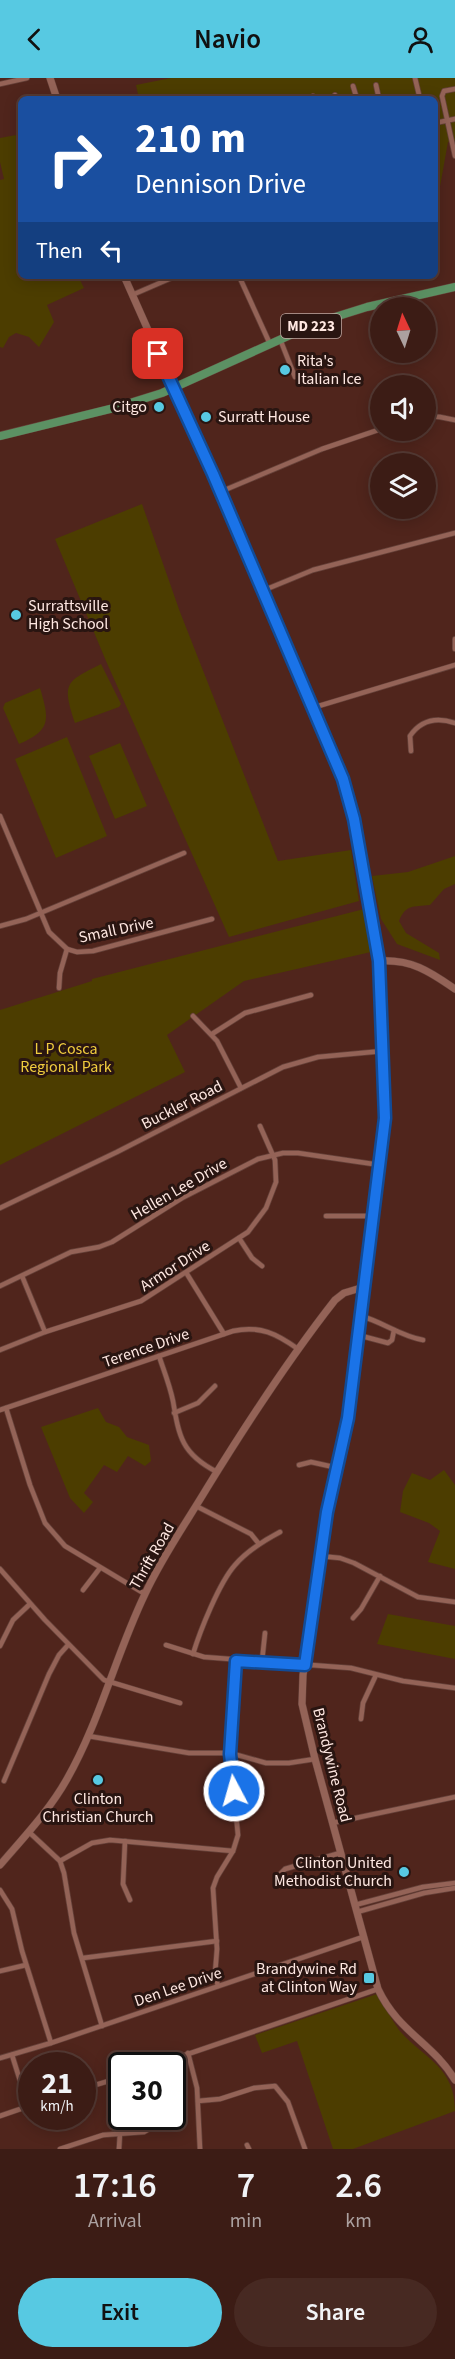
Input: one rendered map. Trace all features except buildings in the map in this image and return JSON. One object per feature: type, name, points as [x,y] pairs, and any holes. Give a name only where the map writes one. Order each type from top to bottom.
[{"type":"main road","points":[[50,78],[56,96]]},
{"type":"main road","name":"Brandywine Road","points":[[125,279],[220,492],[349,799],[372,913],[379,961],[385,1118],[348,1418],[327,1512],[305,1665],[302,1704],[315,1760],[378,1989],[396,2019],[443,2063],[455,2080]]},
{"type":"main road","name":"MD 223","points":[[0,436],[114,408],[174,388],[319,322],[360,308],[455,287]]},
{"type":"main road","points":[[379,961],[408,962],[455,988]]},
{"type":"main road","name":"Thrift Road","points":[[0,1865],[3,1856],[29,1832],[61,1790],[88,1736],[145,1594],[158,1568],[263,1398],[339,1296],[364,1287]]},
{"type":"street","points":[[0,84],[27,78]]},
{"type":"street","points":[[415,78],[419,96]]},
{"type":"street","points":[[376,85],[378,96]]},
{"type":"street","points":[[353,86],[356,96]]},
{"type":"street","points":[[455,89],[444,91],[442,98],[455,156]]},
{"type":"street","points":[[438,99],[442,98]]},
{"type":"street","points":[[438,122],[455,119]]},
{"type":"street","points":[[132,295],[169,279]]},
{"type":"street","points":[[240,279],[270,344]]},
{"type":"street","points":[[280,339],[296,377]]},
{"type":"street","points":[[436,417],[455,420]]},
{"type":"street","points":[[220,492],[322,449],[370,433]]},
{"type":"street","points":[[262,591],[313,570],[455,533]]},
{"type":"street","points":[[455,639],[455,649]]},
{"type":"street","points":[[312,708],[455,665]]},
{"type":"street","points":[[411,752],[410,736],[421,724],[439,720],[455,723]]},
{"type":"street","name":"Small Drive","points":[[0,816],[49,932],[60,945],[67,949],[77,952],[93,951],[212,919]]},
{"type":"street","points":[[0,926],[26,919],[184,853]]},
{"type":"street","points":[[59,988],[60,973],[67,949]]},
{"type":"street","points":[[212,1034],[245,1013],[311,994]]},
{"type":"street","points":[[193,1016],[212,1034],[241,1088]]},
{"type":"street","name":"Buckler Road","points":[[0,1209],[283,1067],[304,1060],[383,1051]]},
{"type":"street","name":"Armor Drive","points":[[0,1350],[45,1332],[131,1306],[187,1274],[254,1226],[270,1200],[276,1182],[277,1168],[260,1126]]},
{"type":"street","name":"Hellen Lee Drive","points":[[0,1286],[70,1251],[99,1247],[112,1242],[172,1203],[250,1162],[273,1155],[298,1153],[380,1165]]},
{"type":"street","points":[[326,1216],[374,1216]]},
{"type":"street","points":[[239,1238],[252,1258],[262,1266]]},
{"type":"street","points":[[187,1274],[224,1334]]},
{"type":"street","points":[[22,1276],[45,1332]]},
{"type":"street","points":[[361,1316],[423,1340]]},
{"type":"street","name":"Terence Drive","points":[[3,1409],[240,1329],[263,1329],[278,1335],[298,1349]]},
{"type":"street","points":[[358,1335],[388,1343],[392,1340],[394,1330]]},
{"type":"street","points":[[159,1356],[170,1390],[177,1430],[185,1447],[200,1462],[217,1472]]},
{"type":"street","points":[[174,1413],[198,1403],[216,1386]]},
{"type":"street","points":[[3,1409],[45,1523],[66,1546],[145,1594]]},
{"type":"street","points":[[299,1465],[311,1462],[338,1468]]},
{"type":"street","points":[[196,1506],[250,1533],[259,1544]]},
{"type":"street","points":[[193,1654],[201,1630],[233,1567],[259,1544],[280,1532]]},
{"type":"street","points":[[321,1556],[346,1560],[418,1597],[455,1602]]},
{"type":"street","points":[[83,1590],[100,1568]]},
{"type":"street","points":[[0,1569],[68,1645],[101,1677],[109,1682],[180,1703]]},
{"type":"street","points":[[353,1618],[361,1609],[380,1576]]},
{"type":"street","points":[[1,1642],[14,1620],[30,1604]]},
{"type":"street","points":[[262,1661],[265,1633]]},
{"type":"street","points":[[4,1781],[54,1664],[68,1645]]},
{"type":"street","points":[[166,1646],[193,1654],[236,1661],[351,1668],[376,1675],[455,1688]]},
{"type":"street","points":[[218,1986],[215,1971],[217,1941],[213,1888],[238,1840],[239,1825],[230,1754],[236,1661]]},
{"type":"street","points":[[361,1719],[363,1703],[376,1675]]},
{"type":"street","points":[[88,1736],[189,1753],[230,1754],[271,1764],[315,1760]]},
{"type":"street","points":[[332,1823],[455,1797]]},
{"type":"street","points":[[29,1832],[60,1861],[66,1879],[74,1933],[102,2026]]},
{"type":"street","points":[[60,1861],[95,1842],[125,1841],[233,1851]]},
{"type":"street","points":[[125,1841],[123,1884],[130,1900]]},
{"type":"street","points":[[279,1875],[285,1869],[340,1853]]},
{"type":"street","points":[[356,1908],[423,1887],[455,1883]]},
{"type":"street","points":[[356,1908],[455,1888]]},
{"type":"street","points":[[0,1890],[12,1909],[26,1965],[51,2043]]},
{"type":"street","name":"Den Lee Drive","points":[[0,2058],[102,2026],[363,1937]]},
{"type":"street","points":[[83,1958],[217,1941]]},
{"type":"street","points":[[0,1971],[26,1965]]},
{"type":"street","points":[[200,2149],[198,2101],[188,2053],[378,1989]]},
{"type":"street","points":[[12,2055],[18,2072]]},
{"type":"street","points":[[198,2101],[220,2099],[272,2085],[279,2089],[288,2102],[305,2149]]},
{"type":"street","points":[[0,2116],[18,2110]]},
{"type":"street","points":[[119,2149],[120,2130]]},
{"type":"street","points":[[60,2149],[104,2135],[147,2130]]},
{"type":"green space","points":[[171,78],[455,78],[455,141],[448,142],[438,192],[438,96],[138,96],[136,85]]},
{"type":"green space","points":[[16,135],[18,140],[18,279],[80,279],[84,288],[47,305],[54,322],[39,347],[29,337],[16,333],[9,337],[3,348],[0,347],[0,180],[4,179],[0,162],[0,138]]},
{"type":"green space","points":[[142,504],[180,612],[278,861],[351,850],[359,901],[229,937],[106,661],[55,539]]},
{"type":"green space","points":[[101,664],[121,704],[119,707],[75,723],[68,692],[70,685],[80,675]]},
{"type":"green space","points":[[40,688],[46,716],[43,728],[30,739],[19,744],[3,708],[5,703]]},
{"type":"green space","points":[[67,737],[107,836],[56,858],[15,759]]},
{"type":"green space","points":[[120,743],[147,806],[115,819],[89,756]]},
{"type":"green space","points":[[455,856],[455,884],[444,889],[430,905],[407,909],[399,921],[406,933],[439,953],[440,960],[397,944],[381,919],[372,876],[408,872]]},
{"type":"green space","name":"L P Cosca Regional Park","points":[[364,909],[371,952],[244,981],[167,1035],[185,1072],[0,1165],[0,1010],[92,981],[92,979]]},
{"type":"green space","points":[[98,1408],[106,1422],[119,1427],[127,1437],[149,1445],[151,1461],[145,1466],[128,1456],[117,1472],[104,1465],[84,1493],[93,1502],[84,1513],[70,1498],[41,1427]]},
{"type":"green space","points":[[444,1470],[455,1485],[455,1569],[428,1562],[440,1531],[429,1523],[400,1512],[403,1491],[412,1473],[430,1480]]},
{"type":"green space","points":[[388,1614],[455,1626],[455,1659],[377,1644]]},
{"type":"green space","points":[[377,1994],[399,2030],[444,2073],[454,2096],[455,2111],[353,2149],[333,2149],[297,2041],[262,2053],[255,2035]]},
{"type":"place","name":"Rita's Italian Ice","points":[[285,370]]},
{"type":"place","name":"Citgo","points":[[159,407]]},
{"type":"place","name":"Surratt House","points":[[206,417]]},
{"type":"place","name":"Surrattsville High School","points":[[16,615]]},
{"type":"place","name":"Clinton Christian Church","points":[[98,1780]]},
{"type":"place","name":"Clinton United Methodist Church","points":[[404,1872]]},
{"type":"place","name":"Brandywine Rd at Clinton Way","points":[[369,1978]]},
{"type":"route","points":[[158,354],[213,474],[343,779],[354,819],[379,961],[385,1129],[345,1438],[327,1512],[305,1665],[236,1661],[230,1754],[234,1791]]}]
